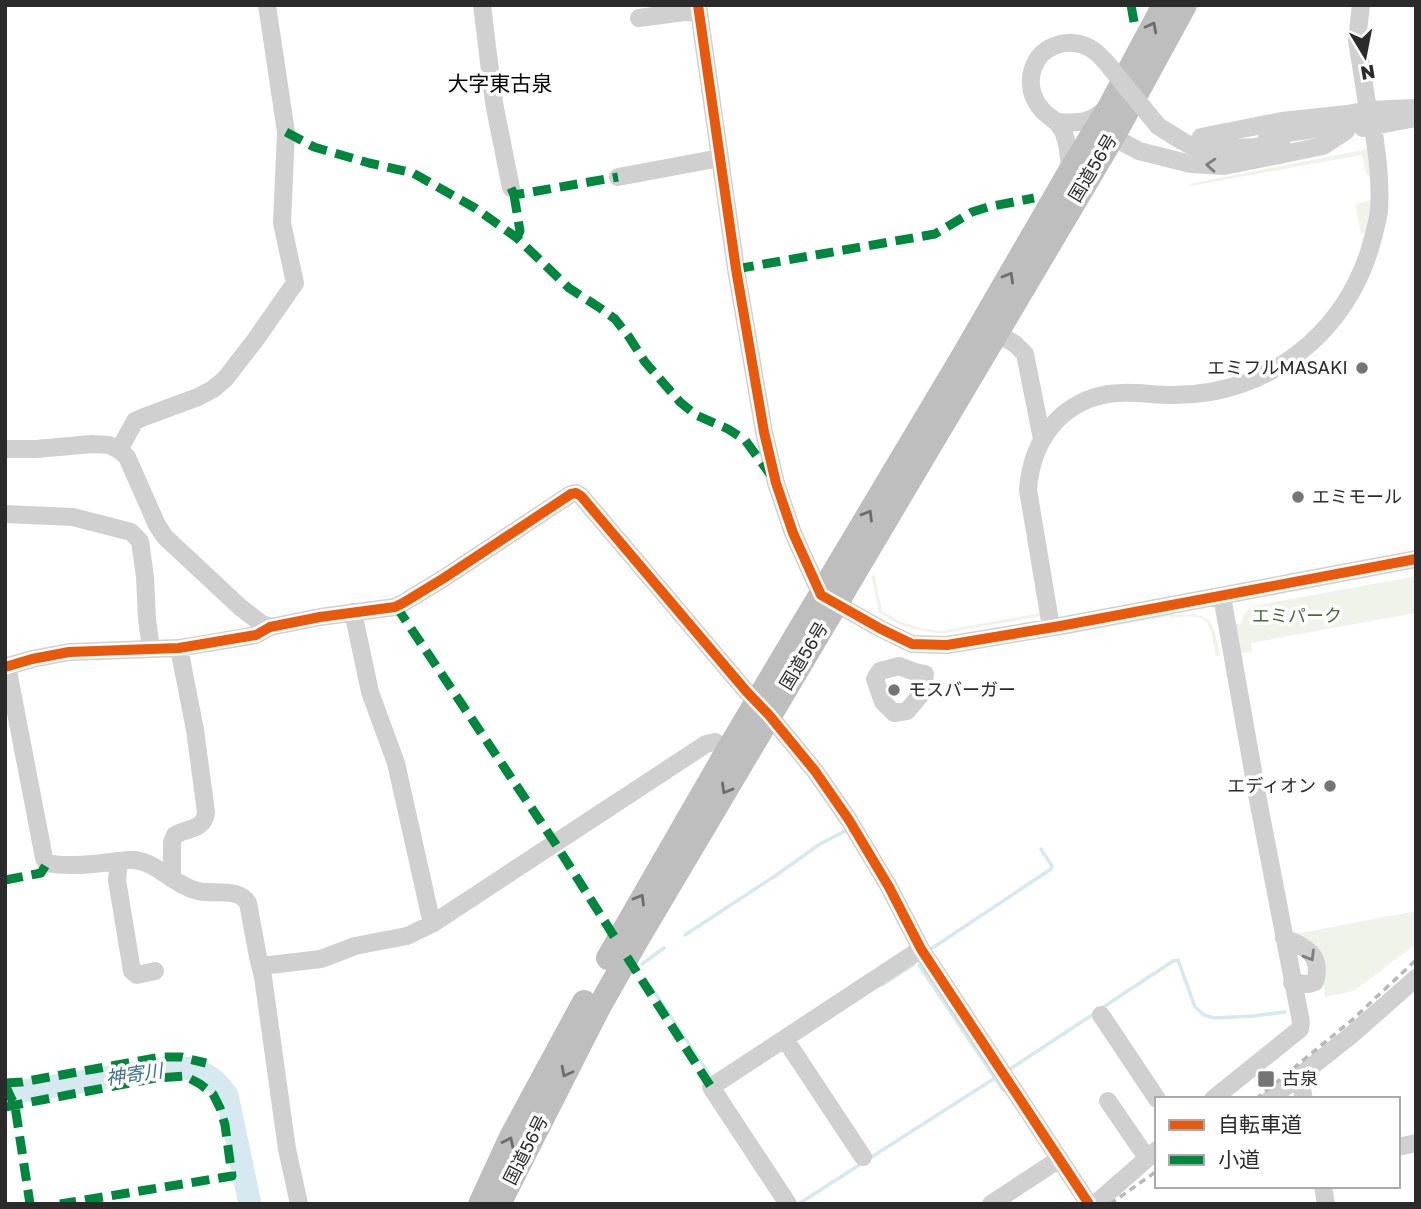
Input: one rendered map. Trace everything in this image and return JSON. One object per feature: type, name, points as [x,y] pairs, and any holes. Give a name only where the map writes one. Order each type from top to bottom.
[{"type":"highway","name":"国道56号","points":[[480,1204],[511,1137],[622,930],[737,752],[828,599],[970,345],[1110,106],[1164,5]]},
{"type":"highway","name":"国道56号","points":[[828,599],[997,333],[1113,137],[1185,5]]},
{"type":"highway","name":"国道56号","points":[[499,1204],[599,1007],[737,752]]},
{"type":"street","points":[[119,450],[135,421],[198,397],[225,379],[295,283],[282,223],[286,132],[267,5]]},
{"type":"street","points":[[482,5],[494,103],[511,188]]},
{"type":"street","points":[[1051,628],[1028,490],[1034,455],[1052,425],[1077,405],[1110,394],[1192,394],[1228,388],[1271,372],[1317,337],[1336,316],[1357,283],[1374,235],[1379,211],[1380,183],[1358,51],[1361,5]]},
{"type":"street","points":[[639,18],[698,8],[736,269],[764,432],[776,483],[789,520],[828,599],[912,644],[955,644],[1416,559]]},
{"type":"street","points":[[1070,172],[1066,141],[1058,122],[1037,104],[1031,92],[1032,69],[1041,54],[1056,45],[1072,43],[1098,53],[1158,126],[1192,146],[1207,150],[1238,147],[1267,136],[1369,122],[1370,118]]},
{"type":"street","points":[[1058,122],[1092,120],[1110,106]]},
{"type":"street","points":[[1267,136],[1281,129],[1347,122],[1416,108]]},
{"type":"street","points":[[1370,118],[1416,118]]},
{"type":"street","points":[[1201,137],[1282,121],[1347,122]]},
{"type":"street","points":[[1113,137],[1139,151],[1168,155],[1191,163],[1224,166],[1323,146],[1347,122]]},
{"type":"street","points":[[1238,147],[1255,148],[1347,122]]},
{"type":"street","points":[[618,177],[720,158]]},
{"type":"street","points":[[997,333],[1016,344],[1026,354],[1042,439]]},
{"type":"street","points":[[5,449],[92,444],[109,445],[119,450],[127,457],[164,537],[240,607],[270,627]]},
{"type":"street","points":[[299,1204],[286,1149],[261,966],[248,903],[244,896],[236,892],[212,893],[186,888],[141,861],[130,859],[47,863],[6,666],[69,652],[179,648],[256,635],[270,627],[320,617],[395,607],[576,493],[619,539],[815,771],[849,820],[889,887],[921,950],[1089,1204]]},
{"type":"street","points":[[5,514],[73,517],[131,533],[139,541],[151,649]]},
{"type":"street","points":[[1217,1097],[1300,1029],[1301,1022],[1222,596]]},
{"type":"street","points":[[353,612],[370,692],[396,763],[432,924]]},
{"type":"street","points":[[172,879],[172,842],[175,835],[202,825],[206,819],[195,730],[179,648]]},
{"type":"street","points":[[261,966],[321,959],[355,946],[407,936],[432,924],[706,744],[715,743],[737,752]]},
{"type":"street","points":[[119,861],[117,880],[132,971],[137,975],[155,971]]},
{"type":"street","points":[[1284,938],[1308,948],[1317,967],[1315,982],[1292,983]]},
{"type":"street","points":[[788,1204],[711,1087],[921,950]]},
{"type":"street","points":[[1273,1097],[1349,1037],[1416,978]]},
{"type":"street","points":[[1101,1016],[1156,1097]]},
{"type":"street","points":[[785,1039],[863,1157]]},
{"type":"street","points":[[1299,1076],[1304,1097]]},
{"type":"street","points":[[1095,1204],[1152,1154],[1108,1101]]},
{"type":"street","points":[[990,1204],[1058,1160]]},
{"type":"green space","points":[[1368,149],[1370,176],[1367,175],[1362,155],[1190,186],[1189,184]]},
{"type":"green space","points":[[1372,200],[1369,232],[1361,234],[1355,204]]},
{"type":"green space","points":[[871,574],[875,577],[882,611],[899,621],[920,628],[940,631],[1041,613],[1042,616],[945,633],[913,629],[879,613]]},
{"type":"green space","name":"エミパーク","points":[[1416,576],[1416,613],[1251,643],[1252,651],[1238,654],[1233,625],[1241,623],[1244,614],[1253,606]]},
{"type":"green space","points":[[1171,612],[1174,615],[1197,615],[1209,621],[1213,626],[1220,656],[1216,656],[1212,634],[1206,622],[1194,616],[1170,616],[1064,635],[1064,632]]},
{"type":"green space","points":[[1416,911],[1416,944],[1354,991],[1325,997],[1323,973],[1295,934]]},
{"type":"waterway","points":[[685,935],[820,844],[847,830]]},
{"type":"waterway","points":[[931,949],[1051,869],[1052,866],[1041,849]]},
{"type":"waterway","points":[[642,964],[664,948]]},
{"type":"waterway","points":[[1102,1008],[1178,960],[1195,1007],[1204,1015],[1214,1018],[1285,1012]]},
{"type":"waterway","points":[[882,985],[914,964]]},
{"type":"waterway","points":[[919,965],[1003,1090]]},
{"type":"waterway","points":[[651,987],[709,1074]]},
{"type":"waterway","points":[[1010,1069],[1095,1013]]},
{"type":"waterway","name":"神寄川","points":[[5,1094],[167,1068],[186,1068],[201,1072],[227,1095],[250,1204]]},
{"type":"waterway","points":[[870,1158],[995,1078]]},
{"type":"waterway","points":[[800,1203],[864,1162]]},
{"type":"railway","points":[[1258,1097],[1352,1020],[1416,960]]},
{"type":"railway","points":[[1110,1204],[1155,1172]]},
{"type":"marked path","points":[[1131,5],[1134,22]]},
{"type":"marked path","points":[[286,132],[314,147],[413,173],[475,208],[517,238],[569,288],[615,319],[645,362],[680,402],[696,415],[745,440],[770,474]]},
{"type":"marked path","points":[[511,188],[514,195],[618,177]]},
{"type":"marked path","points":[[514,195],[520,231],[517,238]]},
{"type":"marked path","points":[[736,269],[935,234],[972,212],[1034,198]]},
{"type":"marked path","points":[[396,606],[555,843],[617,941]]},
{"type":"marked path","points":[[5,880],[41,873],[47,863]]},
{"type":"marked path","points":[[627,957],[711,1087]]},
{"type":"marked path","points":[[5,1083],[161,1057],[181,1057],[206,1063]]},
{"type":"marked path","points":[[5,1107],[156,1078],[185,1076],[213,1094],[225,1125],[232,1176],[60,1204]]},
{"type":"marked path","points":[[5,1085],[15,1106],[30,1204]]},
{"type":"cycle path","points":[[698,5],[736,269],[764,432],[776,483],[793,533],[821,595],[912,644],[947,645],[1416,559]]},
{"type":"cycle path","points":[[5,667],[69,652],[179,648],[256,635],[270,627],[320,617],[395,607],[576,493],[815,771],[849,820],[889,887],[921,949],[1089,1204]]},
{"type":"place","name":"エミフルMASAKI","points":[[1362,368]]},
{"type":"place","name":"エミモール","points":[[1298,497]]},
{"type":"place","name":"モスバーガー","points":[[894,690]]},
{"type":"place","name":"エディオン","points":[[1330,786]]},
{"type":"place","name":"古泉","points":[[1266,1079]]},
{"type":"district","name":"大字東古泉","points":[[500,84]]}]
